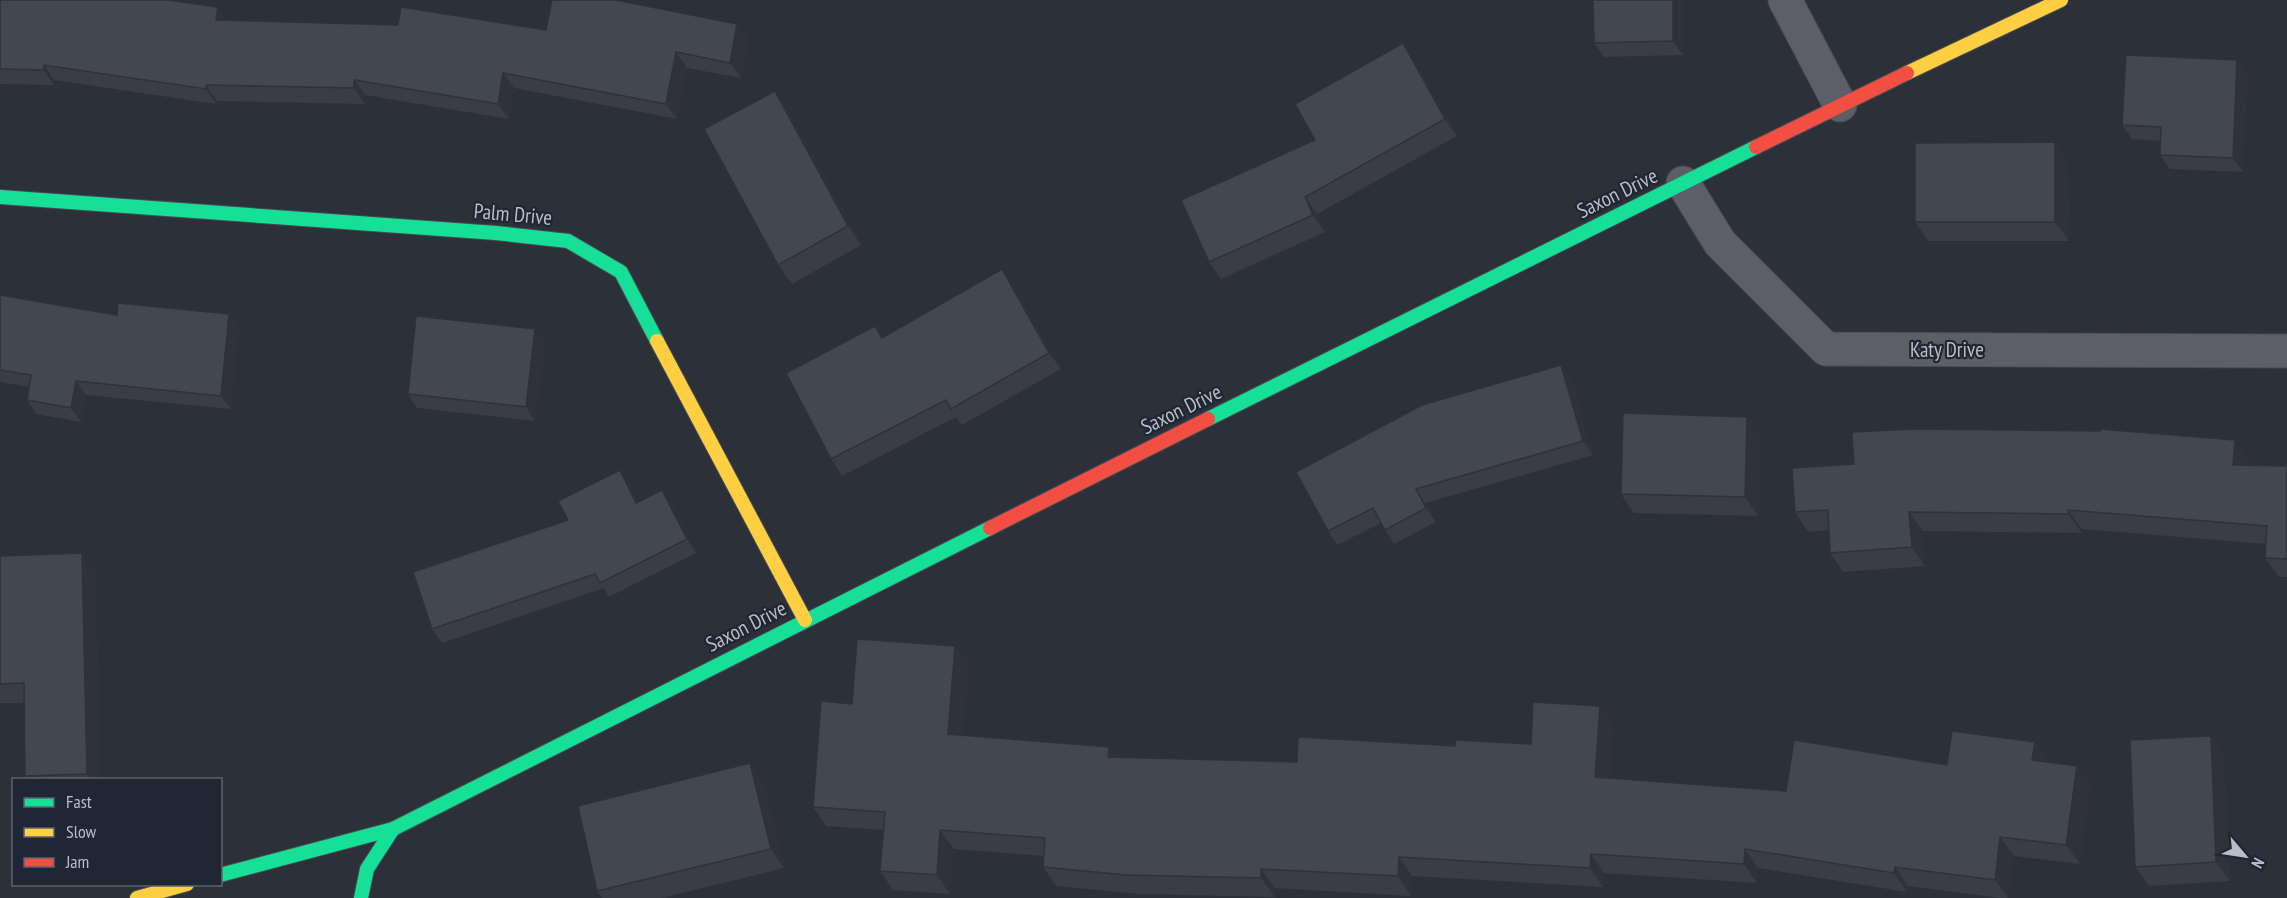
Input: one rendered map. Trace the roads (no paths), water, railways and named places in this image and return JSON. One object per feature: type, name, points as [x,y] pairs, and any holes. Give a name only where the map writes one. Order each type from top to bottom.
[{"type":"street","points":[[1785,0],[1840,105]]},
{"type":"street","name":"Saxon Drive","points":[[222,874],[393,829],[805,620],[1683,183],[2061,0]]},
{"type":"street","name":"Katy Drive","points":[[1683,183],[1720,243],[1826,349],[2287,351]]},
{"type":"street","name":"Palm Drive","points":[[0,197],[496,233],[568,241],[621,272],[805,620]]},
{"type":"street","points":[[361,898],[367,869],[393,829]]},
{"type":"street","points":[[137,898],[183,886]]}]
